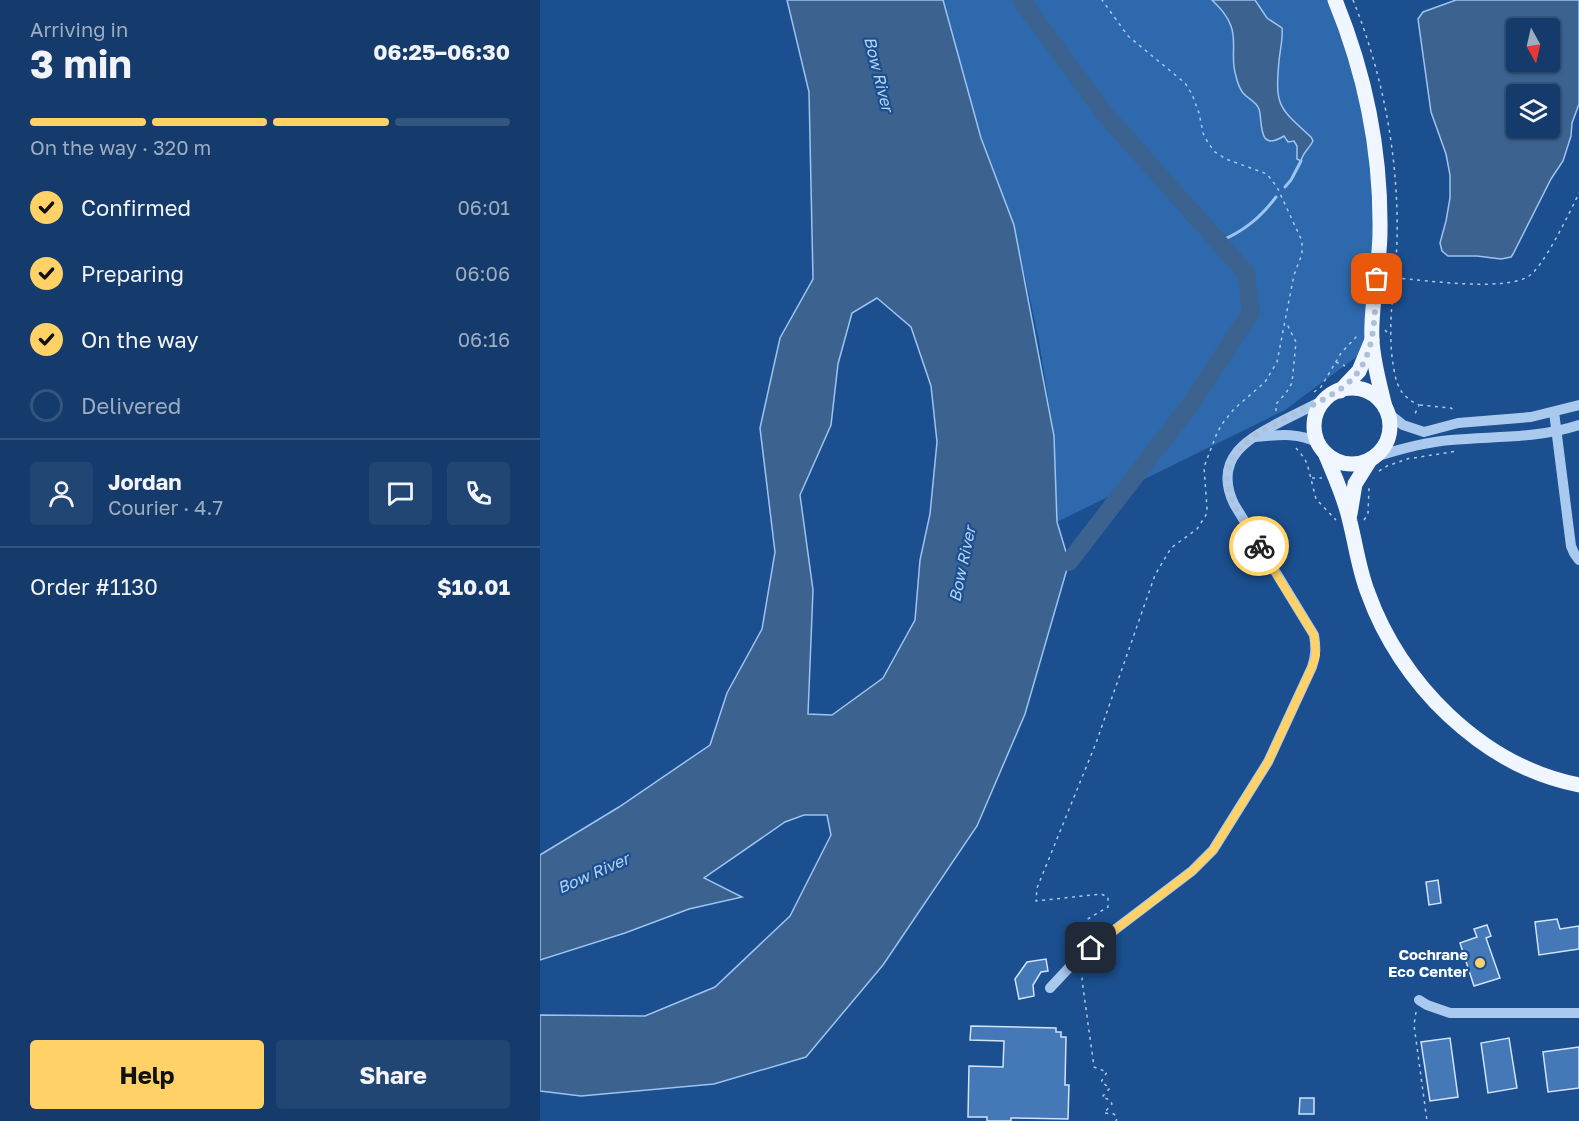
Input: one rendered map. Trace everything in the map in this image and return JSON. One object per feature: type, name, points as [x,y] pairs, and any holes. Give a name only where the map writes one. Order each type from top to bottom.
[{"type":"main road","points":[[1335,0],[1350,40],[1366,96],[1377,166],[1380,234],[1359,371],[1326,395],[1315,420],[1315,432],[1375,610],[1388,638],[1425,692],[1448,716],[1476,738],[1508,758],[1542,773],[1579,784]]},
{"type":"main road","points":[[1344,521],[1355,484],[1374,463],[1389,437],[1390,424],[1365,338]]},
{"type":"main road","points":[[1326,395],[1353,388],[1377,397],[1386,410]]},
{"type":"main road","points":[[1322,448],[1335,460],[1346,464],[1374,463]]},
{"type":"street","points":[[1050,988],[1079,957],[1192,871],[1213,850],[1268,762],[1316,655],[1314,635],[1234,504],[1229,490],[1228,474],[1231,462],[1243,444],[1326,395]]},
{"type":"street","points":[[1386,410],[1403,426],[1424,432],[1451,424],[1532,417],[1579,405]]},
{"type":"street","points":[[1554,412],[1572,546],[1579,560]]},
{"type":"street","points":[[1374,463],[1437,442],[1513,438],[1579,425]]},
{"type":"street","points":[[1252,437],[1298,435],[1307,437],[1322,448]]},
{"type":"street","points":[[1419,1000],[1437,1010],[1450,1013],[1579,1013]]},
{"type":"path","points":[[1091,948],[1084,939],[1083,926],[1090,916],[1108,907],[1108,897],[1101,894],[1036,901],[1037,888],[1096,742],[1155,575],[1170,548],[1197,529],[1206,515],[1204,467],[1217,433],[1234,409],[1256,392],[1277,362],[1294,275],[1302,254],[1302,241],[1277,188],[1267,174],[1226,159],[1215,152],[1208,144],[1192,94],[1185,83],[1128,36],[1102,0]]},
{"type":"path","points":[[1395,278],[1498,284],[1523,279],[1538,266],[1579,193]]},
{"type":"path","points":[[1277,414],[1276,404],[1292,383],[1296,342],[1286,322]]},
{"type":"path","points":[[1390,336],[1394,370],[1400,390],[1409,400],[1419,405],[1450,408]]},
{"type":"path","points":[[1326,395],[1321,387],[1335,362],[1365,338]]},
{"type":"path","points":[[1335,362],[1353,369]]},
{"type":"path","points":[[1410,424],[1419,405]]},
{"type":"path","points":[[1295,443],[1296,449],[1305,459],[1316,499],[1344,521]]},
{"type":"path","points":[[1412,452],[1413,458]]},
{"type":"path","points":[[1374,463],[1387,466],[1413,458],[1456,452]]},
{"type":"path","points":[[1311,478],[1320,477],[1327,480]]},
{"type":"path","points":[[1368,514],[1369,485]]},
{"type":"path","points":[[1083,967],[1082,980],[1094,1067],[1107,1072],[1101,1082],[1110,1088],[1102,1098],[1110,1100],[1112,1104],[1104,1113],[1114,1114],[1116,1121]]},
{"type":"path","points":[[1419,1000],[1414,1025],[1427,1121]]},
{"type":"shaded area","points":[[943,0],[1335,0],[1377,166],[1367,349],[1285,410],[1057,522],[1054,436],[1039,341],[1015,230],[981,138]]},
{"type":"water","name":"Bow River","points":[[787,0],[943,0],[981,138],[1014,225],[1054,436],[1057,522],[1069,562],[1025,714],[977,826],[883,965],[806,1057],[714,1084],[581,1096],[540,1091],[540,1015],[645,1016],[715,987],[790,916],[831,835],[827,815],[804,815],[785,822],[704,878],[742,897],[689,909],[625,933],[540,960],[540,855],[619,807],[710,745],[727,693],[762,629],[775,552],[760,428],[780,338],[813,279],[809,92]],"holes":[[[877,298],[911,327],[931,386],[937,442],[930,514],[920,560],[915,620],[883,678],[832,715],[808,714],[813,590],[800,495],[831,425],[838,364],[852,313]]]},
{"type":"water","points":[[1212,0],[1255,0],[1267,18],[1282,28],[1278,76],[1281,105],[1313,141],[1301,161],[1297,159],[1297,146],[1294,141],[1288,142],[1284,136],[1269,141],[1265,138],[1259,109],[1243,93],[1237,80],[1234,70],[1231,26]]},
{"type":"water","points":[[1456,0],[1579,0],[1579,104],[1572,123],[1571,136],[1563,161],[1551,179],[1511,257],[1501,259],[1448,256],[1442,251],[1440,243],[1450,198],[1450,175],[1446,154],[1431,112],[1418,19],[1423,12]]},
{"type":"building","points":[[1438,880],[1441,903],[1429,905],[1426,882]]},
{"type":"building","points":[[1557,919],[1560,929],[1579,926],[1579,949],[1539,955],[1535,922]]},
{"type":"building","name":"Cochrane Eco Center","points":[[1487,925],[1491,936],[1486,938],[1500,978],[1474,986],[1460,943],[1477,937],[1474,929]]},
{"type":"building","points":[[1046,959],[1048,971],[1041,972],[1033,985],[1034,996],[1019,999],[1015,979],[1027,962]]},
{"type":"building","points":[[971,1026],[1056,1028],[1056,1032],[1061,1032],[1061,1037],[1066,1037],[1065,1085],[1069,1085],[1068,1119],[1011,1118],[1011,1121],[987,1121],[987,1117],[968,1117],[969,1066],[1003,1067],[1004,1041],[970,1040]]},
{"type":"building","points":[[1450,1038],[1458,1097],[1430,1101],[1421,1042]]},
{"type":"building","points":[[1509,1038],[1517,1088],[1488,1093],[1481,1043]]},
{"type":"building","points":[[1579,1047],[1579,1088],[1548,1092],[1543,1052]]},
{"type":"building","points":[[1300,1098],[1314,1098],[1314,1114],[1299,1114]]},
{"type":"waterway","points":[[1021,0],[1104,113],[1246,273],[1251,312],[1190,405],[1069,562]]},
{"type":"waterway","points":[[1285,187],[1301,161]]},
{"type":"waterway","points":[[1218,242],[1250,224],[1276,197]]},
{"type":"way so far","points":[[1259,546],[1231,497],[1228,474],[1235,452],[1268,428],[1340,391],[1359,371],[1372,340],[1377,279]]},
{"type":"place","name":"Cochrane Eco Center","points":[[1480,963]]},
{"type":"route","points":[[1091,948],[1192,871],[1213,850],[1268,762],[1312,667],[1316,655],[1314,635],[1259,546]]}]
